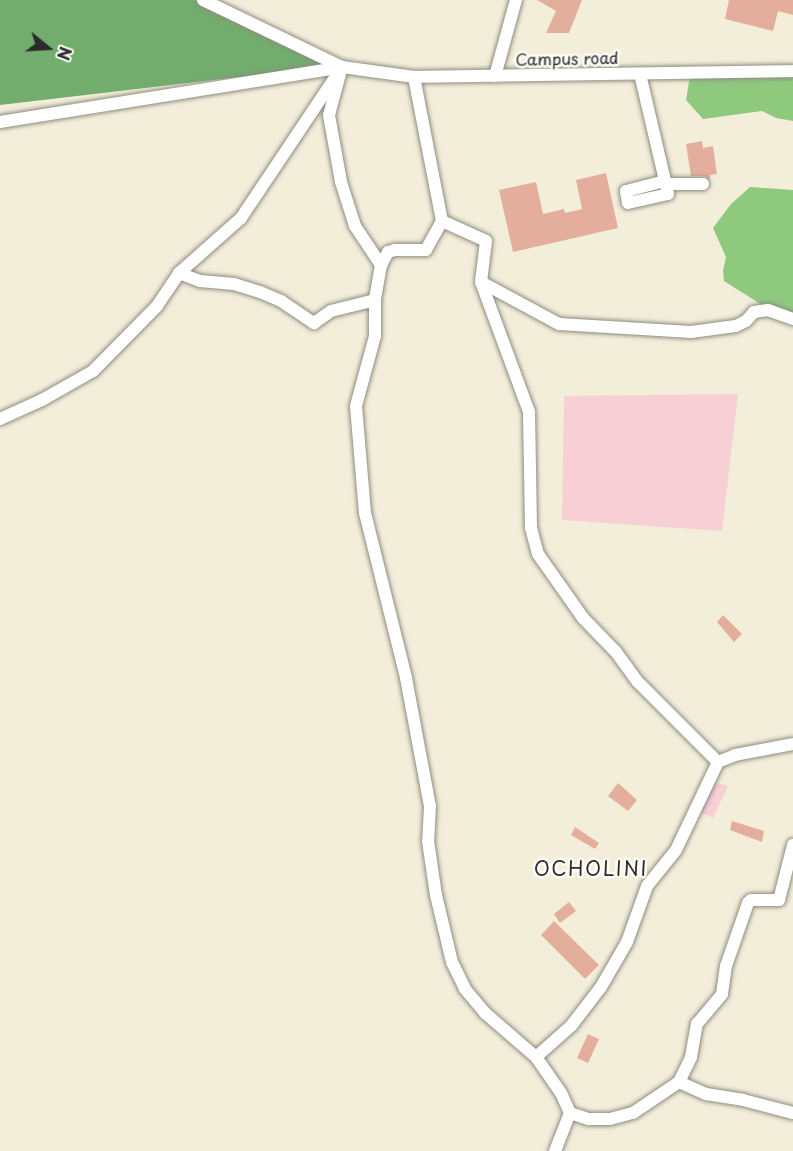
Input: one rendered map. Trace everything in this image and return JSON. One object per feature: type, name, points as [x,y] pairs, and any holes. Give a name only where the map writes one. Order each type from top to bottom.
[{"type":"street","points":[[203,0],[342,68]]},
{"type":"street","points":[[495,76],[516,0]]},
{"type":"street","points":[[0,122],[342,68]]},
{"type":"street","points":[[342,68],[329,115],[341,182],[355,226],[381,265]]},
{"type":"street","points":[[0,419],[42,400],[93,371],[157,306],[179,273],[241,218],[342,68]]},
{"type":"street","name":"Campus road","points":[[342,68],[414,77],[793,71]]},
{"type":"street","points":[[640,74],[665,180],[626,191],[628,203],[668,194],[666,184],[703,184]]},
{"type":"street","points":[[414,77],[442,221],[426,250],[388,252],[381,265],[375,300],[375,336],[356,406],[365,513],[406,678],[430,806],[428,841],[435,895],[452,962],[465,989],[485,1012],[536,1057],[561,1093],[570,1113],[555,1151]]},
{"type":"street","points":[[442,221],[486,242],[481,282],[529,412],[531,528],[538,554],[583,618],[616,652],[638,682],[718,762]]},
{"type":"street","points":[[179,273],[200,281],[234,284],[260,292],[281,301],[314,323],[331,311],[375,300]]},
{"type":"street","points":[[481,282],[559,324],[691,332],[736,326],[746,321],[754,312],[768,310],[793,319]]},
{"type":"street","points":[[536,1057],[571,1026],[601,987],[627,942],[647,886],[676,850],[718,762],[735,755],[793,744]]},
{"type":"street","points":[[570,1113],[589,1119],[610,1119],[626,1115],[633,1113],[679,1082],[691,1057],[697,1024],[722,994],[726,966],[748,903],[751,900],[778,900],[793,845]]},
{"type":"street","points":[[679,1082],[706,1094],[743,1100],[793,1113]]},
{"type":"shaded area","points":[[738,394],[722,531],[562,520],[564,396]]},
{"type":"shaded area","points":[[713,782],[728,786],[713,818],[700,812]]},
{"type":"green space","points":[[0,0],[196,0],[334,66],[0,105]]},
{"type":"green space","points":[[690,76],[793,76],[793,121],[776,118],[762,111],[703,119],[686,100]]},
{"type":"green space","points":[[750,187],[793,190],[793,316],[762,305],[724,281],[723,271],[726,257],[713,228],[731,204]]},
{"type":"building","points":[[537,0],[582,0],[569,33],[546,33],[556,11]]},
{"type":"building","points":[[729,0],[793,0],[793,15],[778,11],[773,31],[725,19]]},
{"type":"building","points":[[702,141],[703,148],[713,146],[717,174],[710,175],[710,180],[704,176],[691,176],[686,144]]},
{"type":"building","points":[[606,173],[618,228],[513,252],[499,190],[536,182],[543,214],[564,209],[565,213],[582,209],[576,180]]},
{"type":"building","points":[[723,615],[742,634],[734,642],[717,622]]},
{"type":"building","points":[[618,783],[637,800],[628,811],[608,796]]},
{"type":"building","points":[[732,821],[764,831],[762,842],[730,830]]},
{"type":"building","points":[[575,827],[599,843],[595,849],[571,835]]},
{"type":"building","points":[[569,902],[576,911],[560,923],[554,914]]},
{"type":"building","points":[[554,921],[599,965],[585,979],[541,935]]},
{"type":"building","points":[[588,1034],[599,1039],[588,1063],[577,1058]]},
{"type":"district","name":"OCHOLINI","points":[[591,868]]}]
